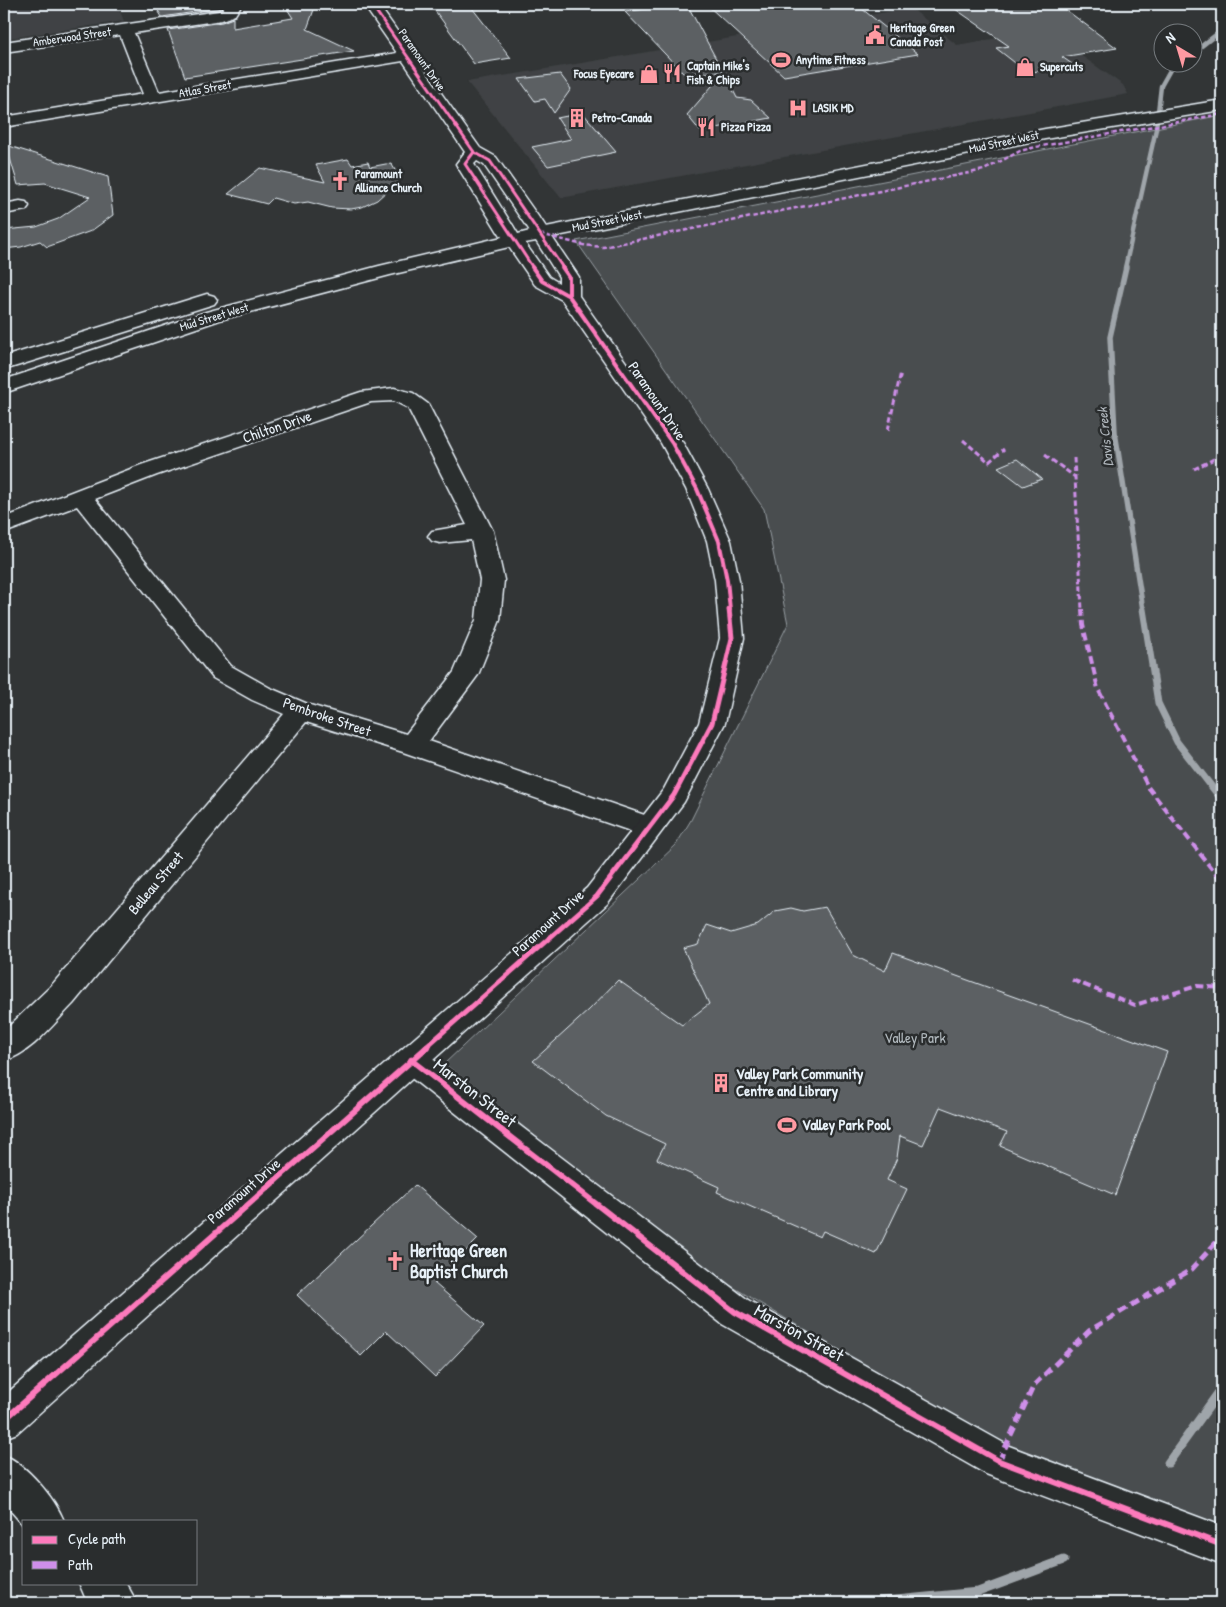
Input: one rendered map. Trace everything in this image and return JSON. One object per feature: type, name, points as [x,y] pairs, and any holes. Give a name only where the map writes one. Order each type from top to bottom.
[{"type":"street","points":[[125,29],[222,15],[230,12],[232,7],[230,4]]},
{"type":"street","name":"Paramount Drive","points":[[371,4],[474,152],[490,161],[536,228],[568,277],[569,296]]},
{"type":"street","name":"Amberwood Street","points":[[4,47],[125,29],[153,98]]},
{"type":"street","name":"Atlas Street","points":[[4,122],[406,56]]},
{"type":"street","name":"Mud Street West","points":[[317,269],[509,234],[890,151],[1133,113],[1222,94]]},
{"type":"street","name":"Mud Street West","points":[[1133,113],[1222,105]]},
{"type":"street","name":"Paramount Drive","points":[[4,1420],[596,896],[618,872],[674,795],[712,723],[732,638],[727,580],[719,541],[697,489],[672,443],[569,296],[542,281],[464,164],[474,152]]},
{"type":"street","name":"Mud Street West","points":[[4,387],[221,314],[386,270],[509,234]]},
{"type":"street","name":"Mud Street West","points":[[4,364],[154,315],[272,281]]},
{"type":"street","name":"Chilton Drive","points":[[4,526],[149,470],[359,399],[391,393],[406,396],[417,404],[481,531],[492,580],[488,620],[465,676],[412,745]]},
{"type":"street","name":"Pembroke Street","points":[[80,496],[222,672],[261,694],[301,711],[412,745],[649,827]]},
{"type":"street","points":[[440,536],[481,531]]},
{"type":"street","name":"Belleau Street","points":[[4,1048],[22,1034],[62,994],[301,711]]},
{"type":"street","name":"Marston Street","points":[[411,1060],[735,1312],[999,1461],[1222,1546]]},
{"type":"street","points":[[4,1474],[44,1520]]},
{"type":"street","points":[[101,1584],[117,1603]]},
{"type":"shaded area","points":[[4,4],[117,4],[124,21],[4,39]]},
{"type":"shaded area","points":[[911,8],[957,45],[1045,30],[1123,85],[1128,94],[561,198],[467,82]]},
{"type":"green space","name":"Valley Park","points":[[1222,115],[1222,1541],[1013,1455],[703,1269],[444,1064],[676,845],[691,820],[788,624],[764,509],[576,241]]},
{"type":"building","points":[[154,4],[221,4],[222,8],[162,17]]},
{"type":"building","points":[[284,4],[316,4],[307,29],[354,51],[185,77],[168,30],[222,22],[233,18],[233,28],[293,18]]},
{"type":"building","points":[[430,4],[469,4],[511,58],[474,64]]},
{"type":"building","points":[[687,4],[723,72],[684,74],[625,12]]},
{"type":"building","points":[[706,4],[780,4],[780,10],[812,4],[856,4],[918,54],[784,76]]},
{"type":"building","points":[[948,4],[1058,4],[1117,48],[1062,57],[1072,64],[1028,73],[996,48],[1009,46]]},
{"type":"building","points":[[724,72],[737,98],[751,100],[771,118],[700,131],[687,115]]},
{"type":"building","points":[[560,74],[571,89],[554,113],[545,99],[535,101],[519,79]]},
{"type":"building","points":[[583,113],[616,152],[548,166],[532,147],[571,139],[557,118]]},
{"type":"building","points":[[6,145],[108,177],[113,215],[91,231],[47,247],[40,241],[21,247],[4,249],[4,230],[36,227],[58,219],[90,197],[45,183],[18,185]]},
{"type":"building","points":[[348,159],[352,165],[368,162],[370,167],[391,163],[400,179],[377,200],[362,207],[351,209],[332,208],[308,202],[294,204],[273,198],[267,204],[228,194],[260,168],[325,182],[316,165]]},
{"type":"building","points":[[1017,459],[1042,479],[1023,486],[998,467]]},
{"type":"building","name":"Valley Park Community Centre and Library","points":[[825,907],[853,955],[885,971],[893,953],[1167,1052],[1115,1195],[1000,1146],[1007,1132],[940,1107],[923,1145],[900,1136],[897,1158],[887,1180],[907,1189],[876,1254],[823,1231],[820,1237],[717,1192],[719,1187],[657,1159],[665,1144],[606,1116],[533,1061],[589,1010],[618,980],[682,1025],[709,1004],[683,948],[698,944],[707,925],[731,933],[758,925],[775,911],[791,908],[803,911]]},
{"type":"building","name":"Heritage Green Baptist Church","points":[[415,1185],[478,1239],[434,1283],[484,1326],[435,1377],[386,1331],[361,1356],[297,1295]]},
{"type":"waterway","name":"Davis Creek","points":[[1204,44],[1222,30]]},
{"type":"waterway","name":"Davis Creek","points":[[1125,268],[1156,129],[1161,86],[1169,72]]},
{"type":"waterway","name":"Davis Creek","points":[[1126,267],[1110,337],[1115,432],[1143,610]]},
{"type":"waterway","name":"Davis Creek","points":[[1143,609],[1158,703],[1177,742],[1222,800]]},
{"type":"waterway","name":"Davis Creek","points":[[1168,1463],[1222,1388]]},
{"type":"waterway","points":[[866,1603],[978,1592],[1064,1560]]},
{"type":"marked path","points":[[540,234],[583,245],[603,247],[984,170],[1020,151],[1036,147],[1123,130],[1222,114]]},
{"type":"marked path","points":[[888,430],[901,372]]},
{"type":"marked path","points":[[963,440],[989,462],[1004,449]]},
{"type":"marked path","points":[[1045,455],[1075,477]]},
{"type":"marked path","points":[[1194,469],[1222,455]]},
{"type":"marked path","points":[[1074,458],[1083,625],[1098,689],[1148,787],[1222,882]]},
{"type":"marked path","points":[[1072,980],[1135,1005],[1197,986],[1222,988]]},
{"type":"marked path","points":[[999,1461],[1034,1385],[1089,1331],[1192,1269],[1222,1236]]},
{"type":"cycle path","points":[[371,4],[474,152],[490,161],[533,222],[569,277],[569,296]]},
{"type":"cycle path","points":[[4,1420],[597,896],[674,795],[712,723],[732,638],[727,580],[719,541],[697,489],[672,443],[569,296],[542,281],[505,228],[465,164],[474,152]]},
{"type":"cycle path","points":[[411,1060],[735,1312],[999,1461],[1222,1545]]},
{"type":"place","name":"Heritage Green Canada Post","points":[[875,35]]},
{"type":"place","name":"Anytime Fitness","points":[[781,60]]},
{"type":"place","name":"Supercuts","points":[[1025,67]]},
{"type":"place","name":"Captain Mike's Fish & Chips","points":[[672,73]]},
{"type":"place","name":"Focus Eyecare","points":[[649,74]]},
{"type":"place","name":"LASIK MD","points":[[798,108]]},
{"type":"place","name":"Petro-Canada","points":[[577,118]]},
{"type":"place","name":"Pizza Pizza","points":[[706,127]]},
{"type":"place","name":"Paramount Alliance Church","points":[[340,181]]},
{"type":"place","name":"Valley Park Community Centre and Library","points":[[721,1083]]},
{"type":"place","name":"Valley Park Pool","points":[[787,1125]]},
{"type":"place","name":"Heritage Green Baptist Church","points":[[395,1261]]}]
